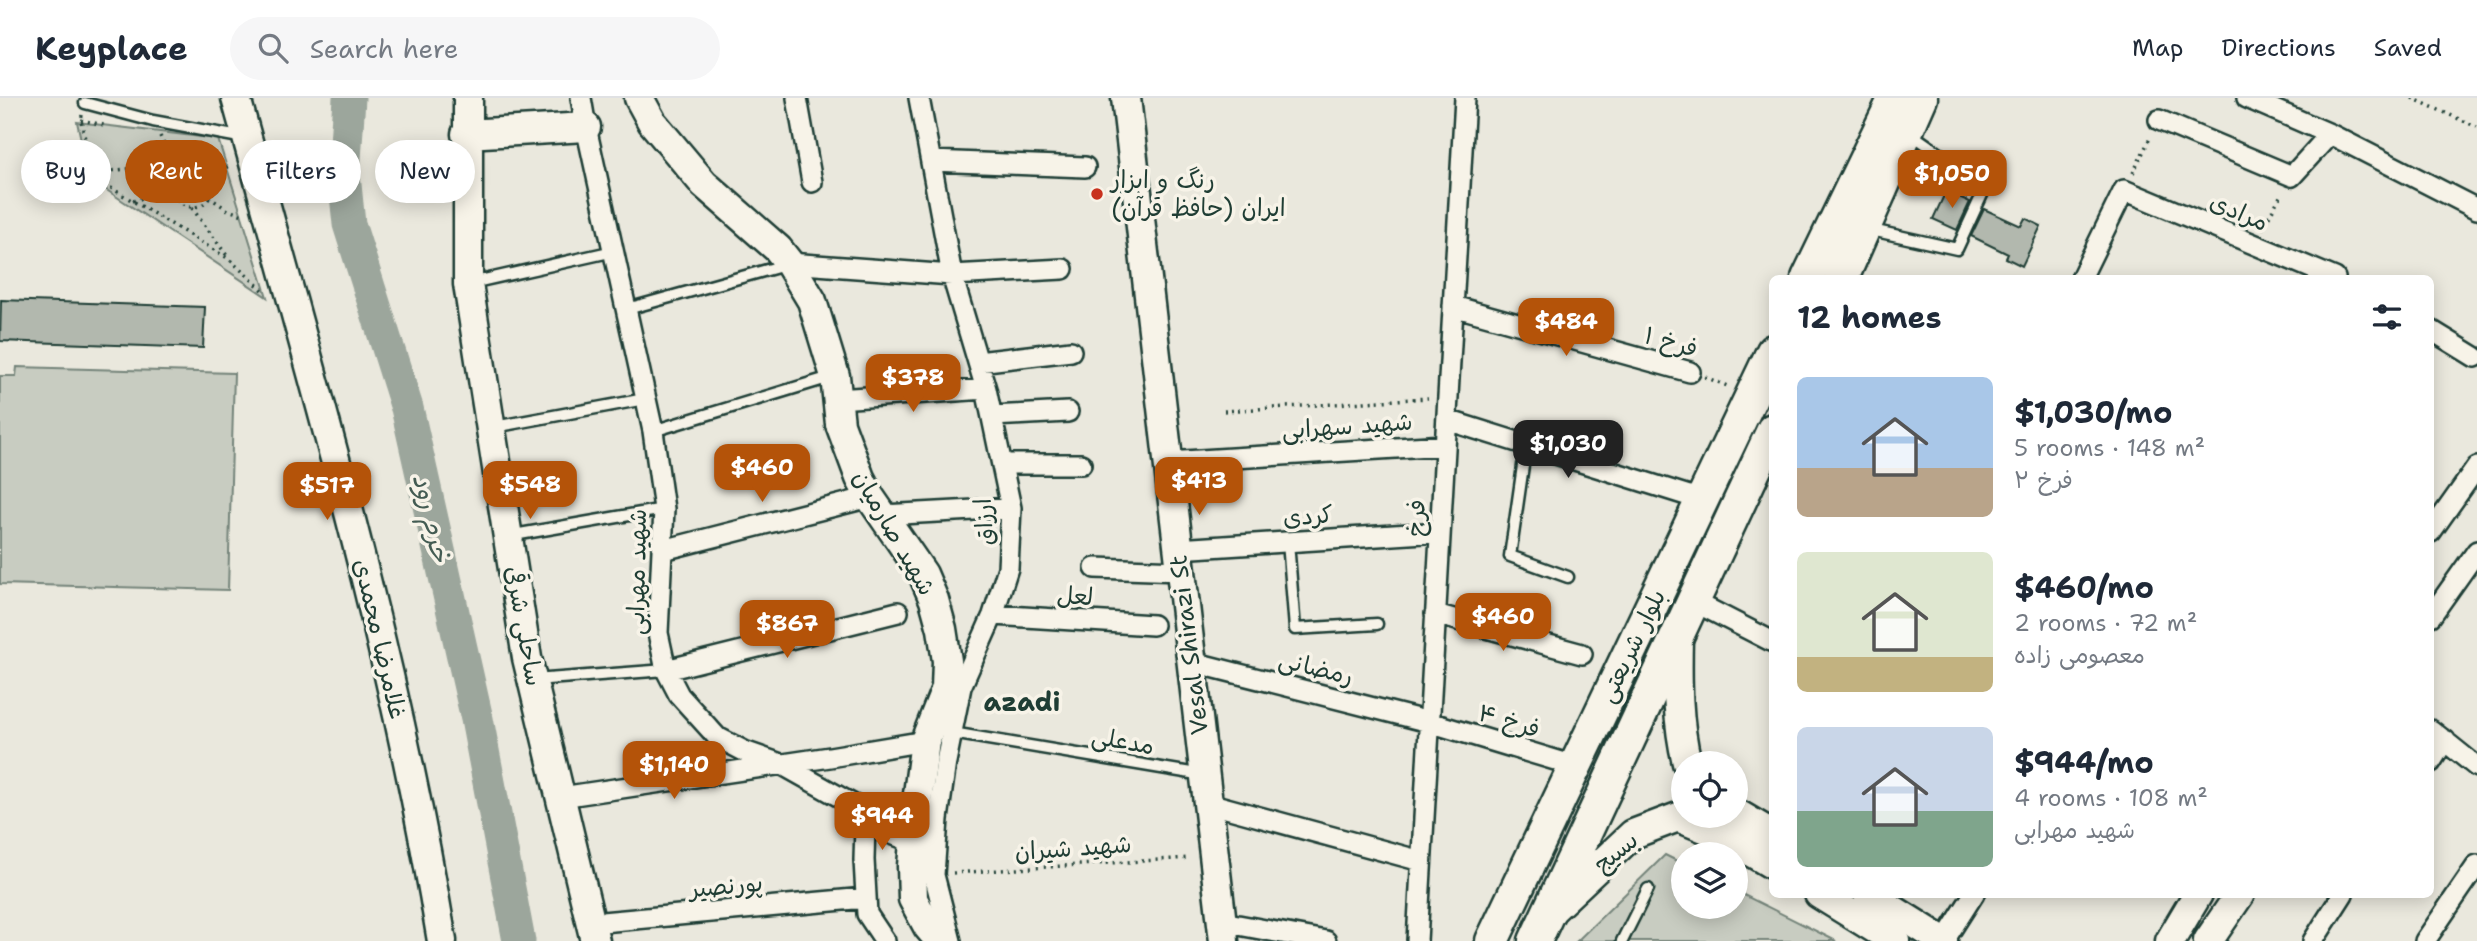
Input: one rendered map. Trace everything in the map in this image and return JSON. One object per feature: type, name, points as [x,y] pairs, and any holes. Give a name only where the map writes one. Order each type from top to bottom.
[{"type":"main road","points":[[1810,275],[1849,226],[1902,109]]},
{"type":"main road","points":[[1842,275],[1849,226]]},
{"type":"main road","name":"بلوار شریعتی","points":[[1492,941],[1769,359]]},
{"type":"main road","name":"بلوار شریعتی","points":[[1540,928],[1769,439]]},
{"type":"street","points":[[225,98],[237,148]]},
{"type":"street","name":"غلامرضا محمدی","points":[[236,98],[237,148],[352,520],[393,690],[442,941]]},
{"type":"street","name":"ساحلی شرقی","points":[[468,98],[468,284],[527,658],[593,932]]},
{"type":"street","points":[[466,134],[486,98]]},
{"type":"street","name":"شهید مهرابی","points":[[581,98],[653,431],[664,509],[658,633],[666,670],[679,695],[718,737],[744,751],[781,764],[853,805],[860,811],[865,824]]},
{"type":"street","name":"شهید صارمیان","points":[[639,98],[652,121],[704,184],[778,249],[789,263],[811,301],[836,388],[840,424],[860,478],[923,574],[942,629],[947,661],[939,737],[913,842],[913,899],[928,927],[940,941]]},
{"type":"street","points":[[797,98],[812,182]]},
{"type":"street","name":"ارزاق","points":[[919,98],[952,275],[986,389],[1011,508],[1008,568],[993,615],[939,737],[934,875],[951,941]]},
{"type":"street","name":"Vesal Shirazi St","points":[[1126,98],[1223,931]]},
{"type":"street","name":"فرخ","points":[[1417,941],[1465,98]]},
{"type":"street","points":[[2247,98],[2330,134],[2477,209]]},
{"type":"street","points":[[2159,120],[2292,176],[2330,134]]},
{"type":"street","points":[[466,134],[586,127]]},
{"type":"street","points":[[931,161],[1085,167]]},
{"type":"street","points":[[2082,275],[2124,190]]},
{"type":"street","name":"مرادی","points":[[2124,190],[2328,275]]},
{"type":"street","points":[[789,263],[952,275],[1063,269]]},
{"type":"street","name":"فرخ ۱","points":[[1453,306],[1690,372]]},
{"type":"street","points":[[2434,332],[2475,357]]},
{"type":"street","points":[[978,362],[1071,351]]},
{"type":"street","points":[[836,388],[986,389]]},
{"type":"street","points":[[992,416],[1068,412]]},
{"type":"street","points":[[1447,420],[1702,500]]},
{"type":"street","name":"شهید سهرابی","points":[[1168,462],[1445,445]]},
{"type":"street","points":[[1002,464],[1081,464]]},
{"type":"street","points":[[2434,528],[2477,467]]},
{"type":"street","points":[[663,550],[877,506],[1011,508]]},
{"type":"street","name":"کردی","points":[[1095,568],[1180,560],[1288,542],[1440,532]]},
{"type":"street","points":[[2434,613],[2477,551]]},
{"type":"street","points":[[1693,601],[1769,640]]},
{"type":"street","points":[[666,670],[898,612]]},
{"type":"street","points":[[1436,614],[1582,654]]},
{"type":"street","name":"لعل","points":[[993,615],[1153,625]]},
{"type":"street","points":[[1678,634],[1677,684],[1685,751]]},
{"type":"street","name":"رمضانی","points":[[1192,662],[1429,722]]},
{"type":"street","name":"فرخ ۴","points":[[1429,722],[1575,766]]},
{"type":"street","points":[[2438,735],[2477,767]]},
{"type":"street","points":[[561,797],[939,737]]},
{"type":"street","points":[[1206,789],[1422,861]]},
{"type":"street","name":"بسیج","points":[[1540,928],[1633,834],[1678,817],[1726,837],[1769,863]]},
{"type":"street","points":[[1748,820],[1769,833]]},
{"type":"street","points":[[885,941],[867,914],[865,824],[913,842]]},
{"type":"street","points":[[2424,941],[2477,865]]},
{"type":"street","name":"پورنصیر","points":[[593,932],[865,898]]},
{"type":"street","points":[[1826,898],[1890,932],[1943,941],[1971,898]]},
{"type":"street","points":[[1870,898],[1890,932]]},
{"type":"street","points":[[2170,941],[2196,898]]},
{"type":"street","points":[[2208,941],[2237,898]]},
{"type":"street","points":[[2313,941],[2340,898]]},
{"type":"street","points":[[1223,931],[1326,941]]},
{"type":"lane","points":[[85,103],[237,148]]},
{"type":"lane","points":[[1849,226],[1957,249],[1986,187],[1902,109]]},
{"type":"lane","points":[[468,284],[614,251]]},
{"type":"lane","points":[[627,309],[789,263]]},
{"type":"lane","points":[[653,431],[836,388]]},
{"type":"lane","points":[[491,428],[645,399]]},
{"type":"lane","points":[[1526,445],[1510,556],[1568,577]]},
{"type":"lane","points":[[508,536],[664,509]]},
{"type":"lane","points":[[1288,542],[1295,629],[1377,624]]},
{"type":"lane","points":[[533,680],[666,670]]},
{"type":"lane","name":"مدعلی","points":[[939,737],[1206,789]]},
{"type":"lane","points":[[1622,941],[1648,889]]},
{"type":"path","points":[[2412,98],[2477,127]]},
{"type":"path","points":[[85,103],[80,120],[85,140]]},
{"type":"path","points":[[2124,190],[2159,120]]},
{"type":"path","points":[[153,121],[162,140]]},
{"type":"path","points":[[227,167],[237,148]]},
{"type":"path","points":[[2254,244],[2292,176]]},
{"type":"path","points":[[136,203],[229,259],[265,292],[261,280]]},
{"type":"path","points":[[181,203],[192,208],[229,259]]},
{"type":"path","points":[[192,208],[204,203]]},
{"type":"path","points":[[218,203],[243,215],[240,203]]},
{"type":"path","name":"فرخ ۱","points":[[1690,372],[1752,395]]},
{"type":"path","points":[[1224,411],[1448,397]]},
{"type":"path","name":"شهید شیران","points":[[934,875],[1214,857]]},
{"type":"shaded area","points":[[77,122],[218,140],[125,140],[125,202],[111,193],[111,140],[81,140]]},
{"type":"shaded area","points":[[227,168],[267,297],[126,203],[227,203]]},
{"type":"shaded area","points":[[17,367],[234,373],[228,590],[0,584],[0,376],[16,376]]},
{"type":"shaded area","points":[[1665,855],[1671,858],[1671,919],[1748,919],[1748,897],[1836,941],[1577,941]]},
{"type":"building","points":[[1946,191],[1970,202],[1957,230],[1933,219]]},
{"type":"building","points":[[1984,209],[2021,226],[2025,218],[2041,226],[2022,266],[2006,258],[2008,254],[1971,236]]},
{"type":"building","points":[[1,300],[205,307],[203,348],[0,341]]},
{"type":"waterway","name":"خرم رود","points":[[349,98],[344,175],[349,224],[407,408],[477,719],[519,941]]},
{"type":"place","name":"رنگ و ابزار ایران (حافظ قرآن)","points":[[1097,194]]},
{"type":"district","name":"azadi","points":[[1022,701]]}]
